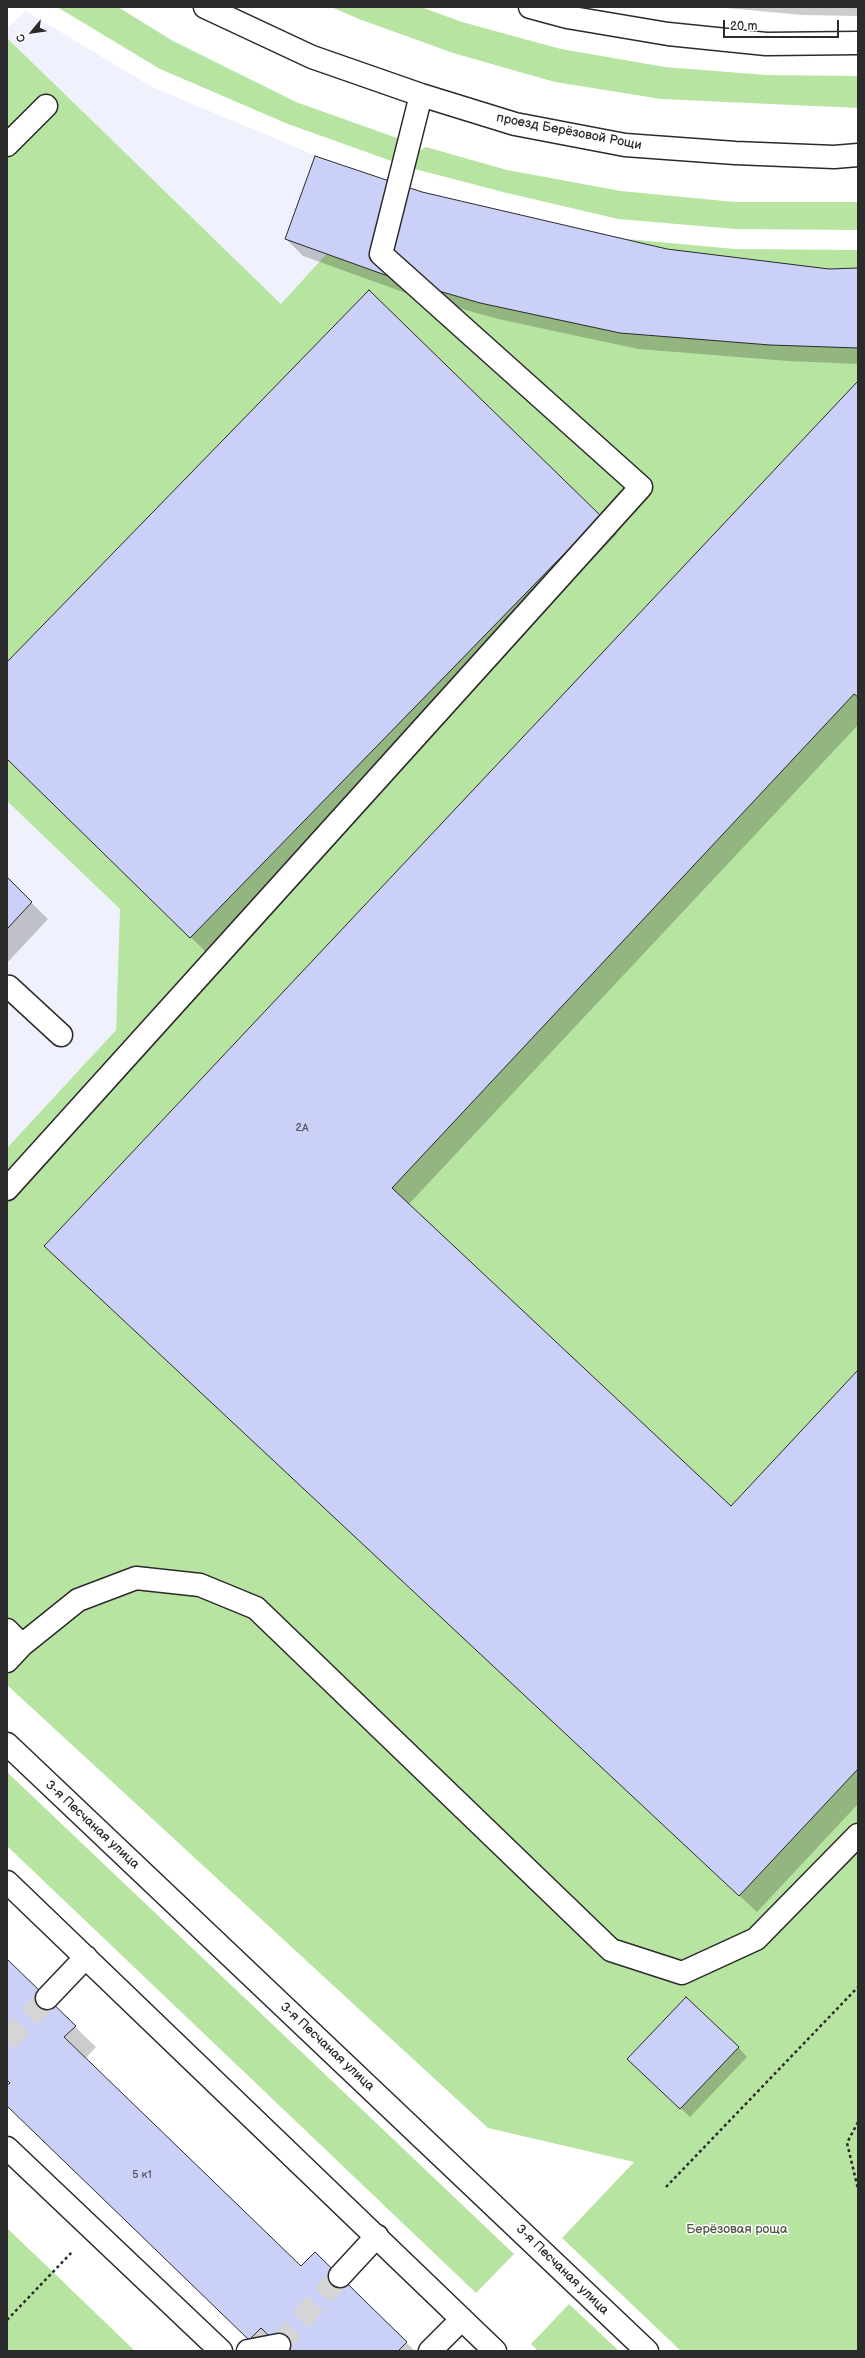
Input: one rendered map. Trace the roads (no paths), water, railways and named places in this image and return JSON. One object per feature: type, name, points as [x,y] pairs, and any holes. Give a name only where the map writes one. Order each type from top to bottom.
[{"type":"street","name":"проезд Берёзовой Рощи","points":[[205,7],[312,57],[421,95],[515,124],[625,145],[735,153],[834,157],[858,155]]},
{"type":"street","points":[[530,7],[567,17],[668,34],[766,44],[858,43]]},
{"type":"street","points":[[7,1189],[641,487],[381,254],[421,95]]},
{"type":"street","points":[[7,145],[46,106]]},
{"type":"street","points":[[7,988],[8,987],[61,1035]]},
{"type":"street","points":[[7,1661],[14,1637],[78,1600],[136,1578],[200,1585],[256,1608],[610,1950],[682,1973],[756,1939],[858,1835]]},
{"type":"street","name":"3-я Песчаная улица","points":[[7,1744],[647,2351]]},
{"type":"street","points":[[7,1882],[496,2351]]},
{"type":"street","points":[[47,1998],[86,1957]]},
{"type":"street","points":[[7,2148],[92,2231],[221,2351]]},
{"type":"street","points":[[340,2276],[377,2236]]},
{"type":"street","points":[[430,2351],[462,2319]]},
{"type":"street","points":[[248,2351],[279,2345]]},
{"type":"tunnel","points":[[7,2041],[47,1998]]},
{"type":"tunnel","points":[[279,2345],[340,2276]]},
{"type":"park label","name":"Берёзовая роща","points":[[737,2230]]}]
